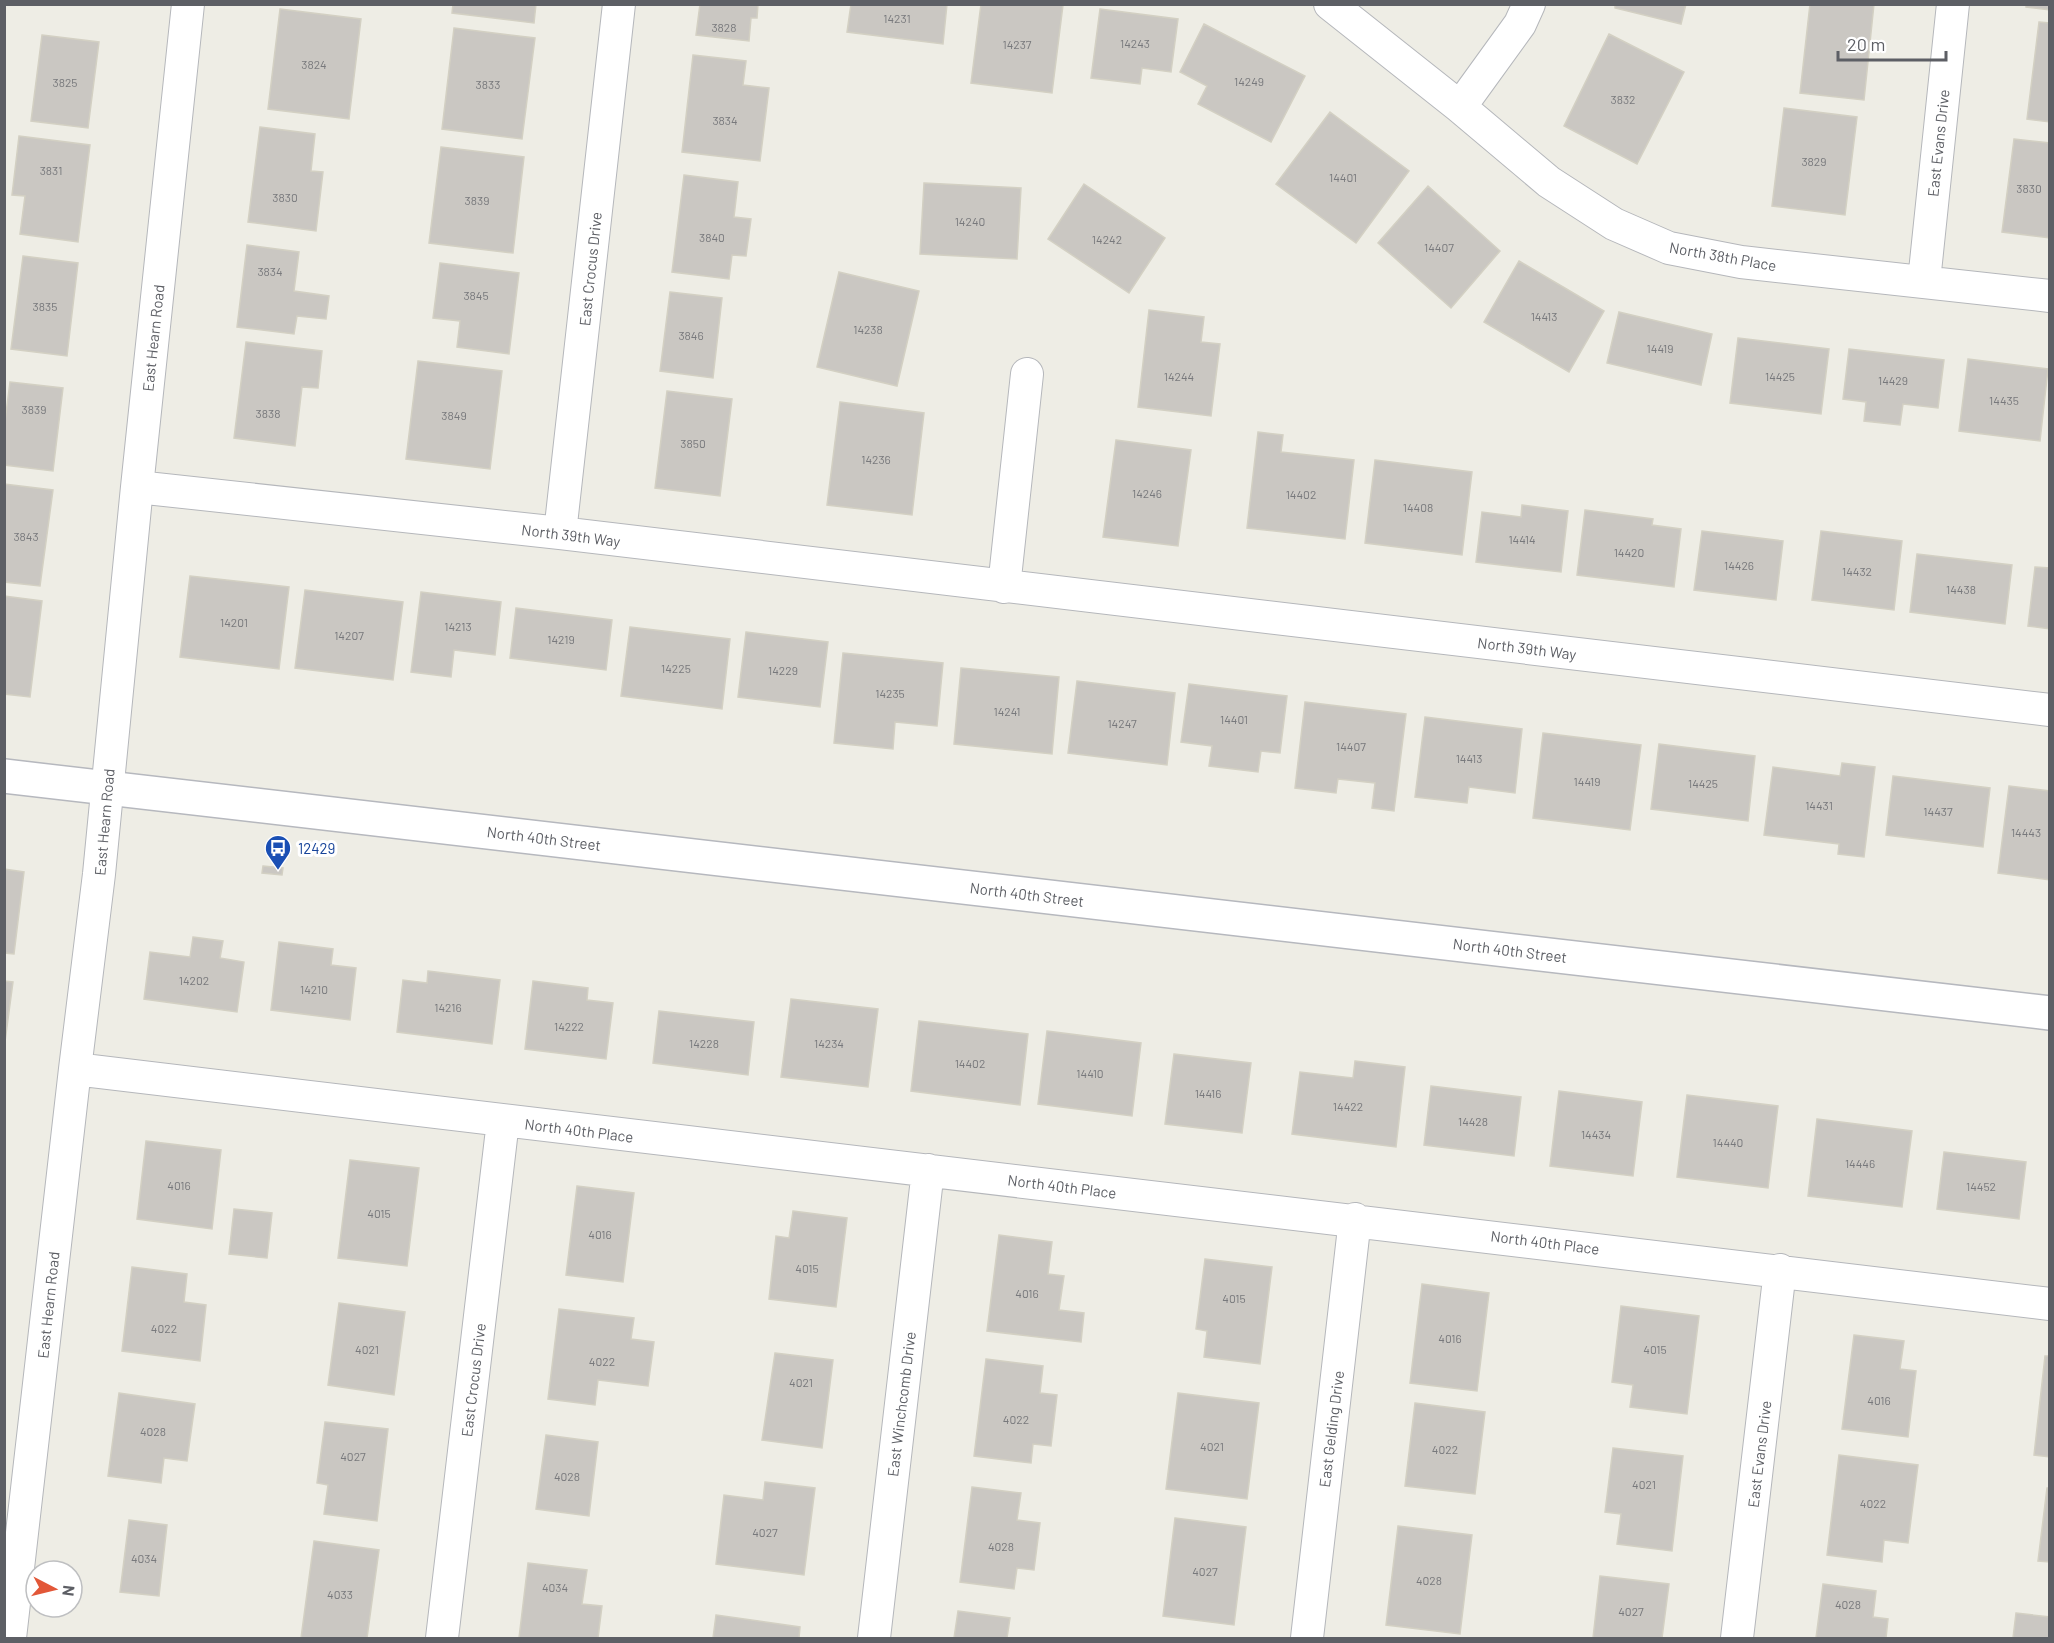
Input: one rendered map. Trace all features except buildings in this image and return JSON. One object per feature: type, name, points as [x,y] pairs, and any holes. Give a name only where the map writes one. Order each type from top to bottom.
[{"type":"main road","name":"North 40th Street","points":[[4,776],[2049,1013]]},
{"type":"street","name":"East Hearn Road","points":[[10,1638],[99,874],[188,4]]},
{"type":"street","name":"East Crocus Drive","points":[[560,533],[619,4]]},
{"type":"street","name":"North 38th Place","points":[[1329,4],[1460,107],[1549,182],[1614,224],[1669,248],[1741,262],[2049,296]]},
{"type":"street","points":[[1460,107],[1520,24],[1529,4]]},
{"type":"street","name":"East Evans Drive","points":[[1924,282],[1953,4]]},
{"type":"street","points":[[1004,587],[1027,374]]},
{"type":"street","name":"North 39th Way","points":[[137,487],[560,533],[2049,710]]},
{"type":"street","name":"North 40th Place","points":[[75,1069],[503,1121],[1355,1219],[2049,1304]]},
{"type":"street","name":"East Crocus Drive","points":[[442,1638],[503,1121]]},
{"type":"street","name":"East Winchcomb Drive","points":[[874,1638],[928,1170]]},
{"type":"street","name":"East Gelding Drive","points":[[1307,1638],[1355,1219]]},
{"type":"street","name":"East Evans Drive","points":[[1737,1638],[1780,1270]]},
{"type":"place","name":"12429","points":[[278,871]]}]
